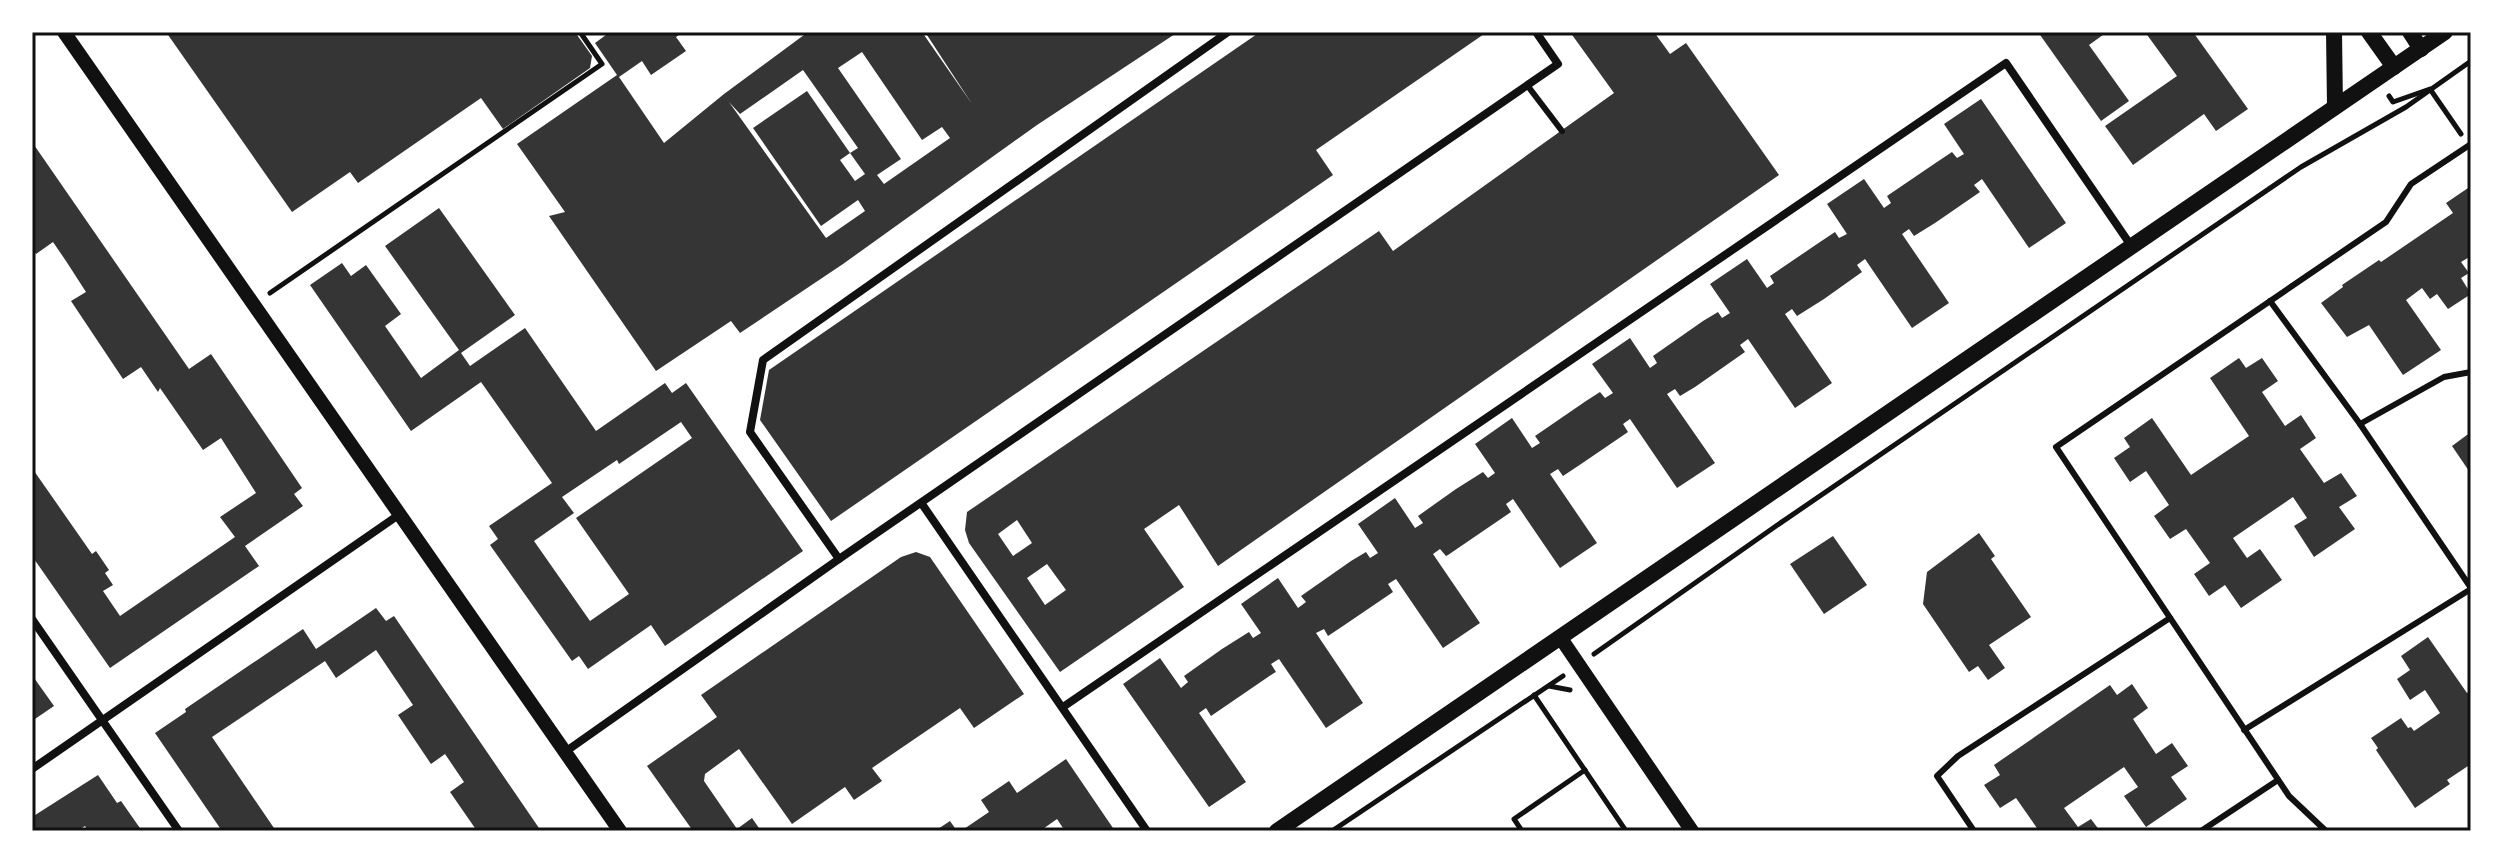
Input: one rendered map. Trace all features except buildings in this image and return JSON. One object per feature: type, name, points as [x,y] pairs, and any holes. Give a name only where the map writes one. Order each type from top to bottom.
[{"type":"main road","points":[[2334,32],[2335,107]]},
{"type":"main road","points":[[2369,32],[2394,67]]},
{"type":"main road","points":[[2410,32],[2421,49]]},
{"type":"main road","points":[[1277,831],[2445,32]]},
{"type":"street","points":[[64,32],[620,831]]},
{"type":"street","points":[[839,559],[750,432],[763,360],[1228,32]]},
{"type":"street","points":[[565,752],[839,559],[1558,64],[1536,32]]},
{"type":"street","points":[[1063,707],[2006,63],[2132,248]]},
{"type":"street","points":[[922,504],[1147,831]]},
{"type":"street","points":[[32,769],[400,514]]},
{"type":"street","points":[[32,619],[179,831]]},
{"type":"street","points":[[1560,637],[1692,831]]},
{"type":"lane","points":[[1527,85],[1562,131]]},
{"type":"lane","points":[[2326,831],[2289,796],[2056,447],[2386,222],[2411,184],[2470,144]]},
{"type":"lane","points":[[2244,730],[2471,588],[2360,424],[2270,301]]},
{"type":"lane","points":[[2360,424],[2444,377],[2471,372]]},
{"type":"lane","points":[[1974,831],[1937,776],[1958,756],[2170,618]]},
{"type":"lane","points":[[2201,831],[2278,780]]},
{"type":"path","points":[[253,305],[602,64],[580,32]]},
{"type":"path","points":[[1332,831],[1579,665],[1776,526],[2301,167],[2406,107],[2471,61]]},
{"type":"path","points":[[2430,89],[2470,144]]},
{"type":"path","points":[[1534,695],[1626,831]]},
{"type":"path","points":[[1522,831],[1514,819],[1585,770]]}]
